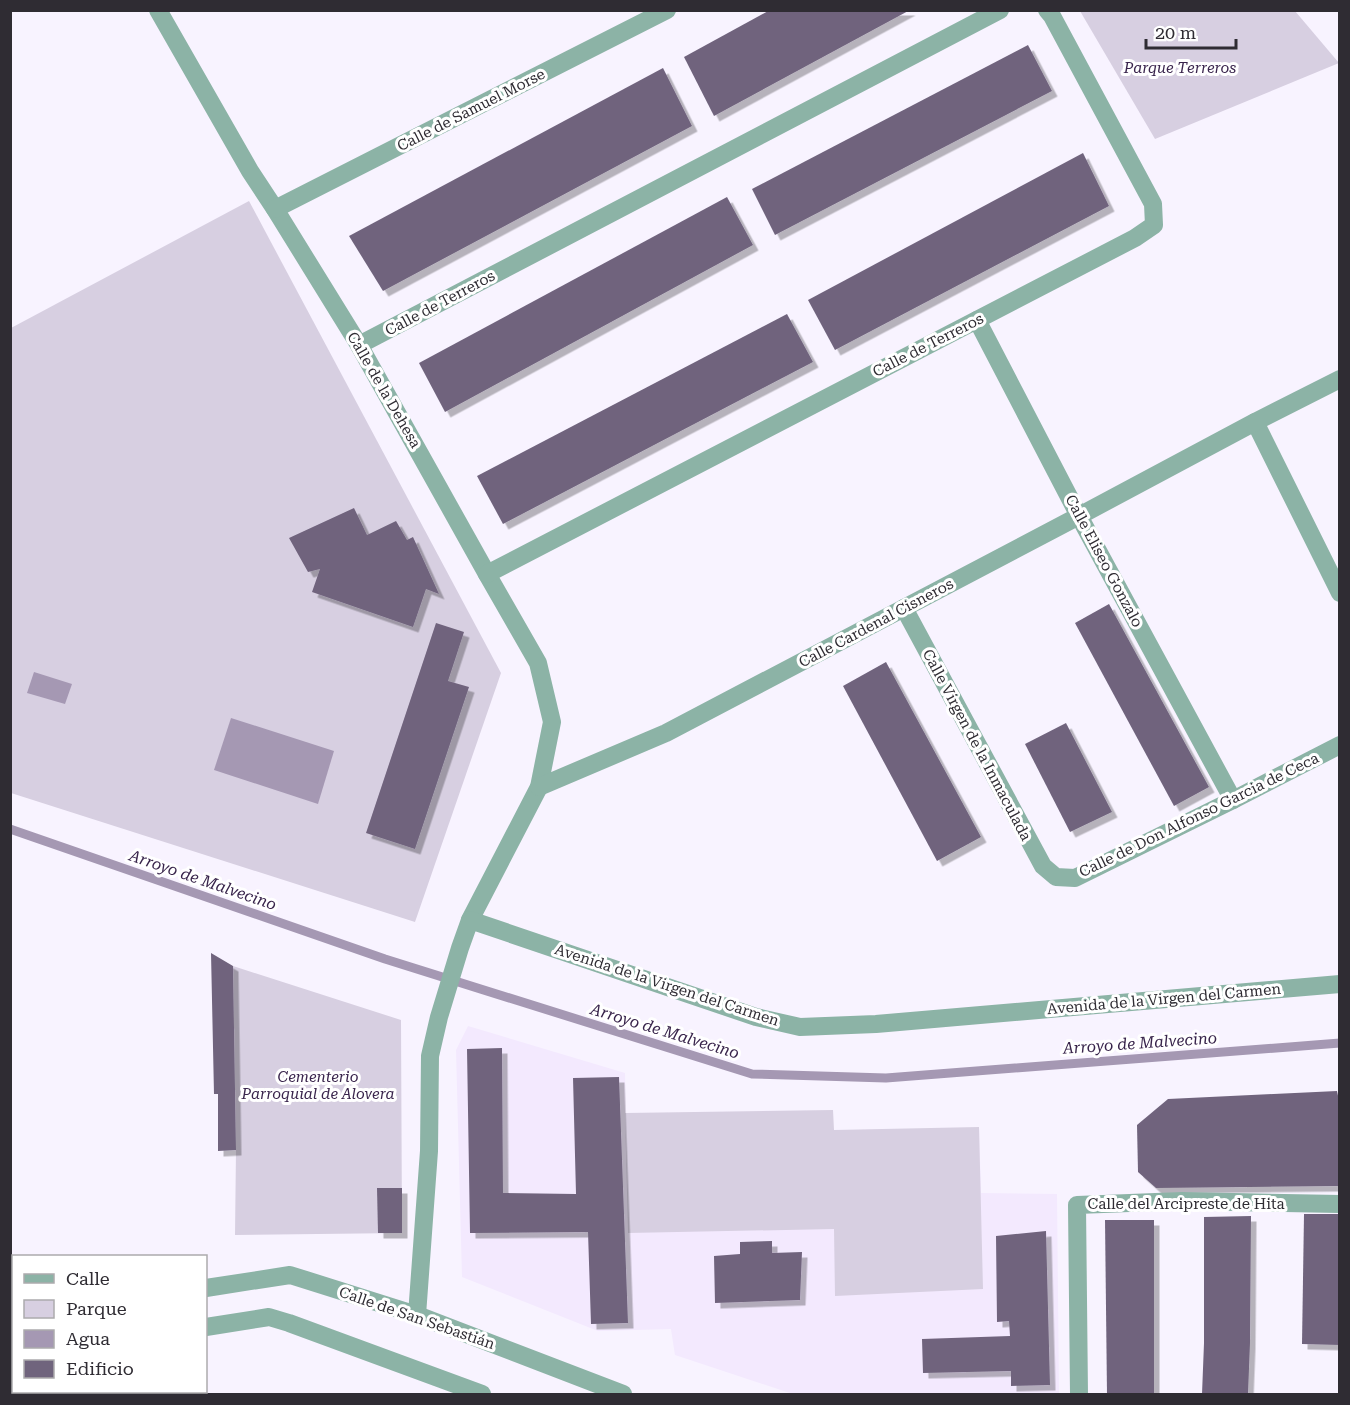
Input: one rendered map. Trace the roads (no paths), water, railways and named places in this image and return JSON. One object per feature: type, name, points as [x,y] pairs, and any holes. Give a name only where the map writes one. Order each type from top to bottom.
[{"type":"street","name":"Calle de la Dehesa","points":[[158,10],[250,171],[359,345],[538,663],[552,722],[538,787]]},
{"type":"street","name":"Calle de Samuel Morse","points":[[275,209],[667,10]]},
{"type":"street","name":"Calle de Terreros","points":[[359,345],[1000,10]]},
{"type":"street","name":"Calle de Terreros","points":[[487,574],[1135,238],[1154,225],[1153,204],[1047,10]]},
{"type":"street","name":"Calle Eliseo Gonzalo","points":[[977,320],[1079,516],[1233,800]]},
{"type":"street","name":"Calle Cardenal Cisneros","points":[[538,787],[666,733],[1340,379]]},
{"type":"street","points":[[1255,422],[1340,593]]},
{"type":"street","name":"Calle Virgen de la Inmaculada","points":[[904,608],[1043,866],[1056,877]]},
{"type":"street","name":"Calle de Don Alfonso Garcia de Ceca","points":[[1056,877],[1075,878],[1340,745]]},
{"type":"street","points":[[417,1315],[429,1151],[430,1056],[439,1017],[470,920],[538,787]]},
{"type":"street","name":"Avenida de la Virgen del Carmen","points":[[470,920],[756,1017],[800,1027],[876,1024],[1340,984]]},
{"type":"street","name":"Calle del Arcipreste de Hita","points":[[1079,1395],[1077,1205],[1182,1202],[1340,1204]]},
{"type":"street","name":"Calle de San Sebastián","points":[[207,1288],[290,1275],[417,1315],[623,1395]]},
{"type":"street","points":[[207,1327],[270,1317],[482,1395]]},
{"type":"water","points":[[34,672],[72,684],[65,704],[27,693]]},
{"type":"water","points":[[231,718],[334,751],[318,804],[214,770]]},
{"type":"waterway","name":"Arroyo de Malvecino","points":[[10,829],[385,959],[752,1074],[886,1078],[1340,1043]]},
{"type":"park label","name":"Parque Terreros","points":[[1180,68]]},
{"type":"park label","name":"Cementerio Parroquial de Alovera","points":[[318,1086]]}]
